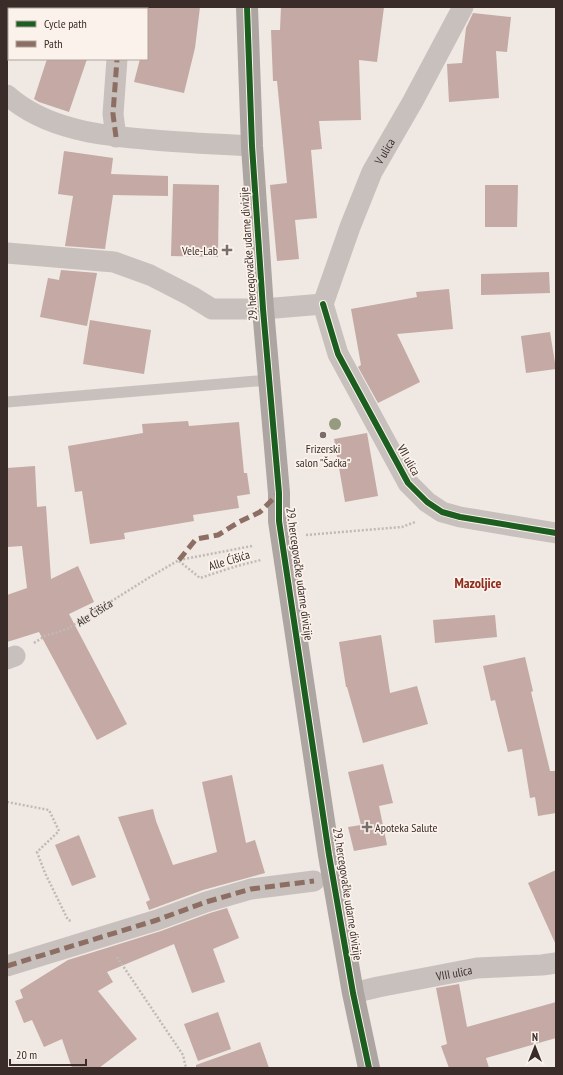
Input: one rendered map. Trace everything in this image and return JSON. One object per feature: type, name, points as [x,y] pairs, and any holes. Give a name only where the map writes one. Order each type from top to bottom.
[{"type":"main road","name":"29. hercegovačke udarne divizije","points":[[247,7],[252,146],[263,309],[279,493],[279,521],[329,855],[353,993],[369,1068]]},
{"type":"street","name":"V ulica","points":[[323,304],[350,227],[372,172],[413,101],[463,7]]},
{"type":"street","points":[[116,137],[114,114],[117,60]]},
{"type":"street","points":[[7,95],[16,104],[35,115],[67,127],[116,137],[252,146]]},
{"type":"street","points":[[7,252],[114,262],[150,275],[191,296],[212,309],[263,309],[323,304]]},
{"type":"street","name":"VII ulica","points":[[323,304],[338,354],[408,483],[427,502],[442,512],[460,517],[556,533]]},
{"type":"street","points":[[7,966],[157,920],[206,902],[251,889],[314,881]]},
{"type":"street","name":"VIII ulica","points":[[353,993],[477,968],[556,963]]},
{"type":"lane","points":[[7,402],[270,380]]},
{"type":"path","points":[[304,535],[402,527],[442,512]]},
{"type":"building","points":[[200,7],[195,48],[184,93],[134,82],[140,60],[148,60],[147,8]]},
{"type":"building","points":[[281,7],[384,7],[377,62],[359,60],[361,120],[319,121],[322,149],[311,150],[317,218],[295,220],[299,259],[277,261],[270,185],[287,183],[277,81],[273,81],[271,30],[280,30]]},
{"type":"building","points":[[473,13],[511,17],[507,52],[496,51],[499,98],[449,102],[447,64],[462,63],[466,28]]},
{"type":"building","points":[[47,60],[87,60],[69,112],[34,99]]},
{"type":"building","points":[[64,151],[113,158],[111,174],[168,176],[168,196],[113,195],[105,249],[65,246],[73,196],[58,194]]},
{"type":"building","points":[[173,184],[219,185],[218,257],[171,256]]},
{"type":"building","points":[[485,185],[518,185],[517,227],[485,227]]},
{"type":"building","points":[[61,270],[97,273],[87,326],[40,317],[48,278],[59,280]]},
{"type":"building","points":[[549,272],[550,293],[481,295],[481,274]]},
{"type":"building","points":[[449,289],[453,329],[397,334],[420,382],[378,403],[358,367],[361,365],[351,309],[417,297],[416,292]]},
{"type":"building","points":[[90,320],[151,330],[144,374],[83,364]]},
{"type":"building","points":[[550,332],[556,369],[526,373],[521,336]]},
{"type":"building","points":[[188,421],[189,426],[239,422],[244,473],[247,473],[250,494],[237,496],[239,508],[193,515],[194,521],[124,533],[125,539],[90,544],[82,491],[75,492],[68,446],[143,433],[142,424]]},
{"type":"building","points":[[367,433],[378,496],[345,502],[334,439]]},
{"type":"building","points":[[35,466],[37,507],[46,506],[51,579],[78,566],[94,602],[69,614],[127,724],[97,740],[39,632],[7,642],[7,595],[27,588],[22,546],[7,547],[7,468]]},
{"type":"building","points":[[495,615],[497,637],[435,643],[433,620]]},
{"type":"building","points":[[381,635],[390,693],[417,686],[428,724],[363,743],[346,687],[339,642]]},
{"type":"building","points":[[525,657],[533,691],[531,692],[550,771],[556,771],[556,813],[538,816],[535,797],[530,798],[522,749],[508,752],[495,700],[491,701],[483,666]]},
{"type":"building","points":[[383,764],[393,803],[379,806],[387,845],[354,851],[348,827],[361,825],[348,772]]},
{"type":"building","points":[[232,775],[246,843],[255,840],[265,873],[203,890],[149,910],[146,902],[150,900],[118,817],[153,809],[156,821],[173,865],[217,852],[202,782]]},
{"type":"building","points":[[79,835],[96,877],[72,886],[55,845]]},
{"type":"building","points":[[556,870],[556,945],[528,883]]},
{"type":"building","points":[[227,908],[239,938],[213,949],[225,982],[192,993],[174,944],[107,972],[113,982],[98,991],[137,1039],[99,1068],[72,1068],[62,1039],[44,1047],[32,1020],[24,1023],[15,1001],[23,998],[20,990],[68,960],[161,931]]},
{"type":"building","points":[[459,984],[467,1027],[556,1002],[556,1038],[486,1058],[489,1068],[449,1068],[441,1046],[447,1044],[436,988]]},
{"type":"building","points":[[218,1012],[231,1049],[198,1061],[184,1024]]},
{"type":"building","points":[[260,1042],[269,1068],[196,1068],[196,1065]]},
{"type":"marked path","points":[[116,137],[113,114],[117,60]]},
{"type":"marked path","points":[[179,560],[196,539],[218,535],[239,522],[260,512],[279,493]]},
{"type":"marked path","points":[[7,966],[157,920],[206,902],[251,889],[314,881]]},
{"type":"cycle path","points":[[247,7],[252,146],[263,309],[279,493],[279,521],[329,855],[353,993],[369,1068]]},
{"type":"cycle path","points":[[323,304],[338,354],[408,483],[427,502],[442,512],[460,517],[556,533]]},
{"type":"place","name":"Vele-Lab","points":[[227,250]]},
{"type":"place","name":"Frizerski salon \"Šaćka\"","points":[[323,435]]},
{"type":"place","name":"Apoteka Salute","points":[[367,827]]},
{"type":"district","name":"Mazoljice","points":[[478,583]]}]
